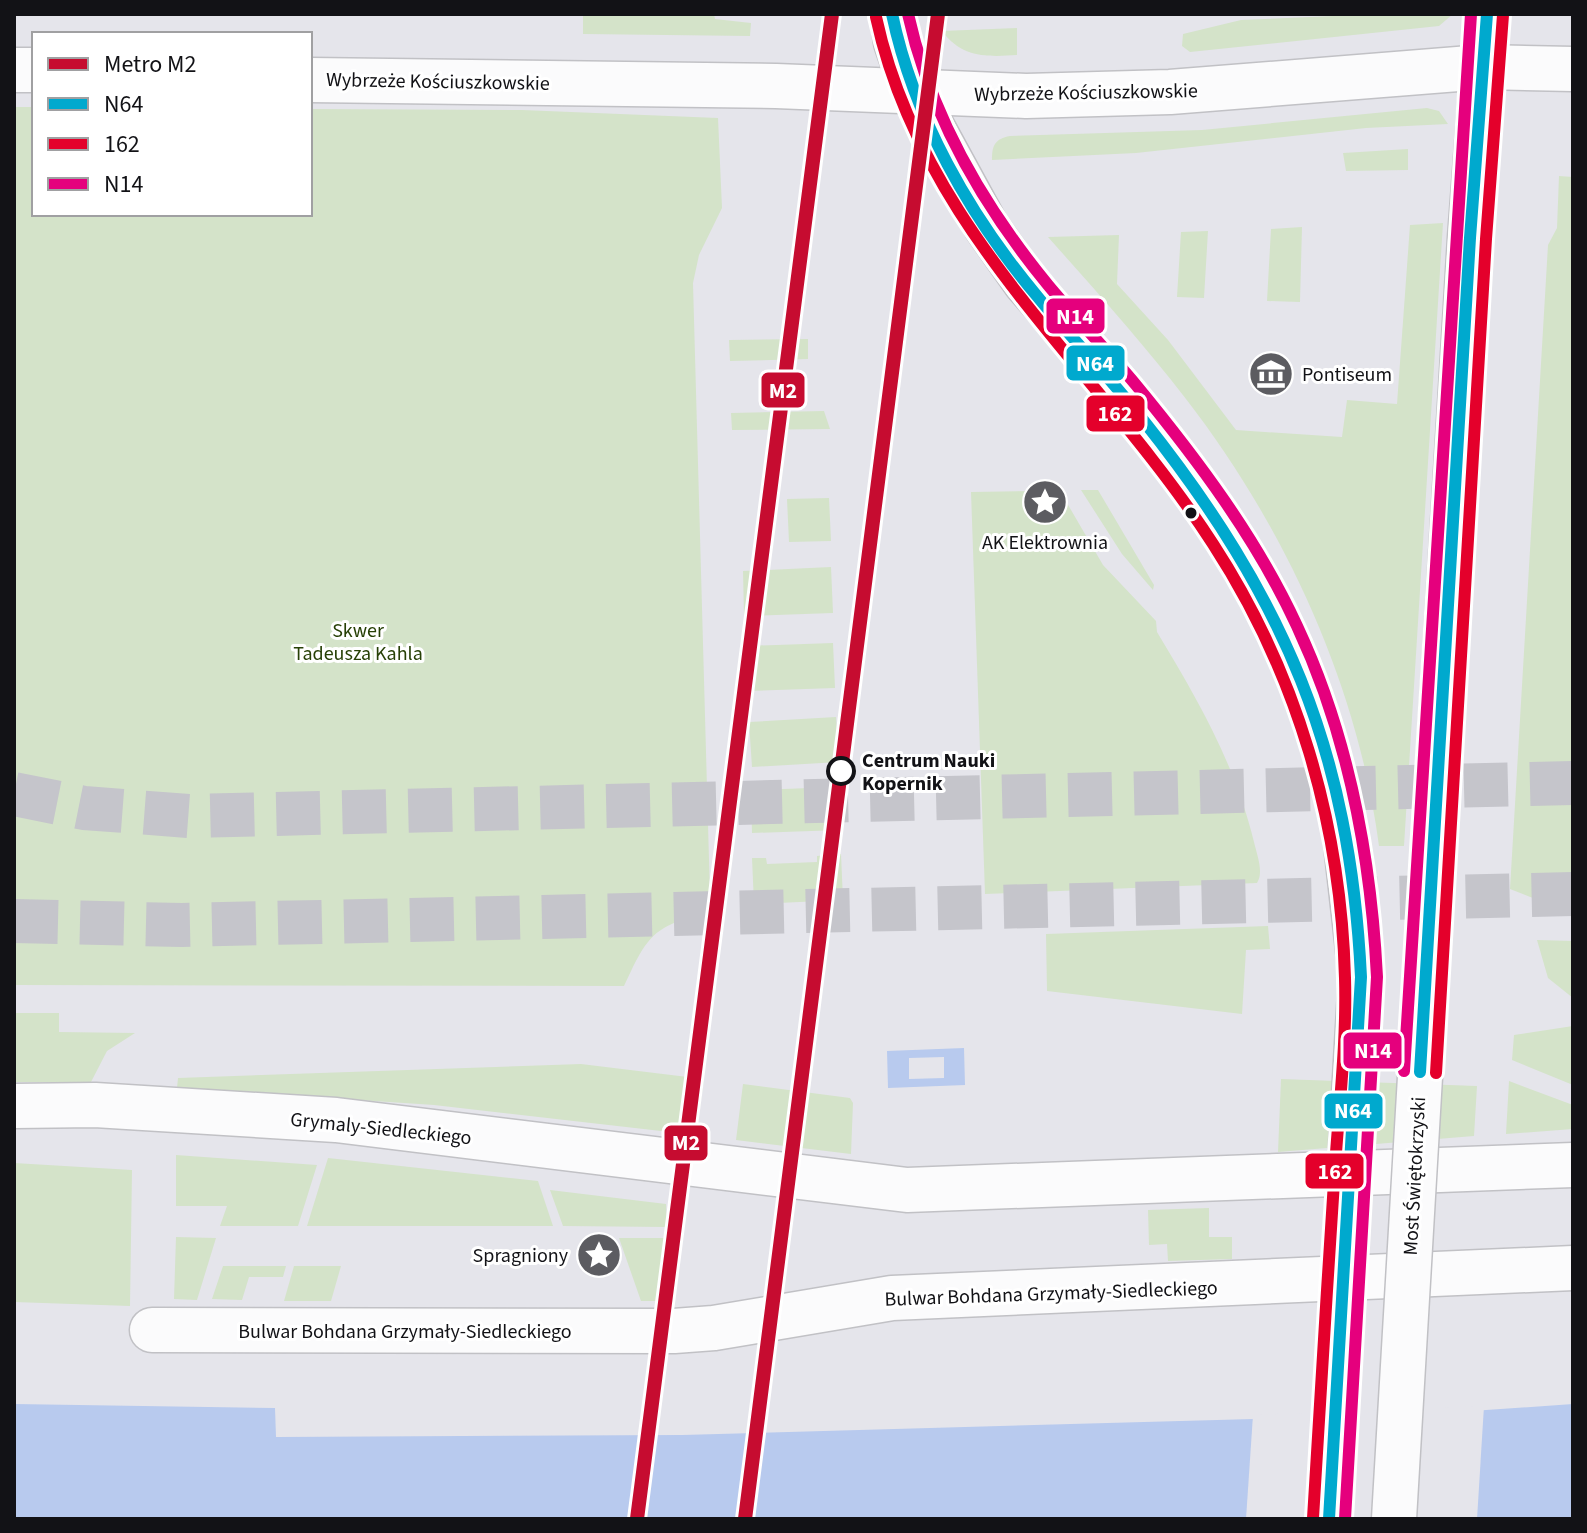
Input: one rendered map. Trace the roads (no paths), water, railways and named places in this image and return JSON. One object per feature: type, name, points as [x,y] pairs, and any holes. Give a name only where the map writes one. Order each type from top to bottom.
[{"type":"street","points":[[892,14],[900,57],[914,94],[954,173],[1002,249],[1201,495],[1264,595],[1302,681],[1328,756],[1344,826],[1361,976],[1329,1519]]},
{"type":"street","name":"Most Świętokrzyski","points":[[1394,1519],[1487,14]]},
{"type":"street","name":"Wybrzeże Kościuszkowskie","points":[[312,80],[761,86],[1026,96],[1170,92],[1483,67],[1573,69]]},
{"type":"street","name":"Grymaly-Siedleckiego","points":[[14,1106],[95,1105],[336,1120],[907,1190],[1573,1165]]},
{"type":"street","name":"Bulwar Bohdana Grzymały-Siedleckiego","points":[[152,1330],[674,1331],[714,1328],[892,1298],[1573,1268]]},
{"type":"water","points":[[964,1048],[965,1085],[888,1088],[887,1051]],"holes":[[[944,1057],[944,1078],[909,1079],[909,1058]]]},
{"type":"water","points":[[14,1404],[275,1408],[276,1437],[682,1435],[1428,1414],[1573,1404],[1573,1519],[14,1519]]},
{"type":"tunnel","points":[[14,794],[84,808],[189,816],[1573,783]]},
{"type":"tunnel","points":[[14,921],[182,925],[1573,894]]},
{"type":"metro line","name":"M2","points":[[637,1519],[832,14]]},
{"type":"metro line","name":"M2","points":[[745,1519],[938,14]]},
{"type":"place","name":"Pontiseum","points":[[1271,374]]},
{"type":"place","name":"AK Elektrownia","points":[[1045,502]]},
{"type":"place","name":"Centrum Nauki Kopernik","points":[[841,771]]},
{"type":"place","name":"Spragniony","points":[[599,1255]]},
{"type":"park label","name":"Skwer Tadeusza Kahla","points":[[358,642]]}]
